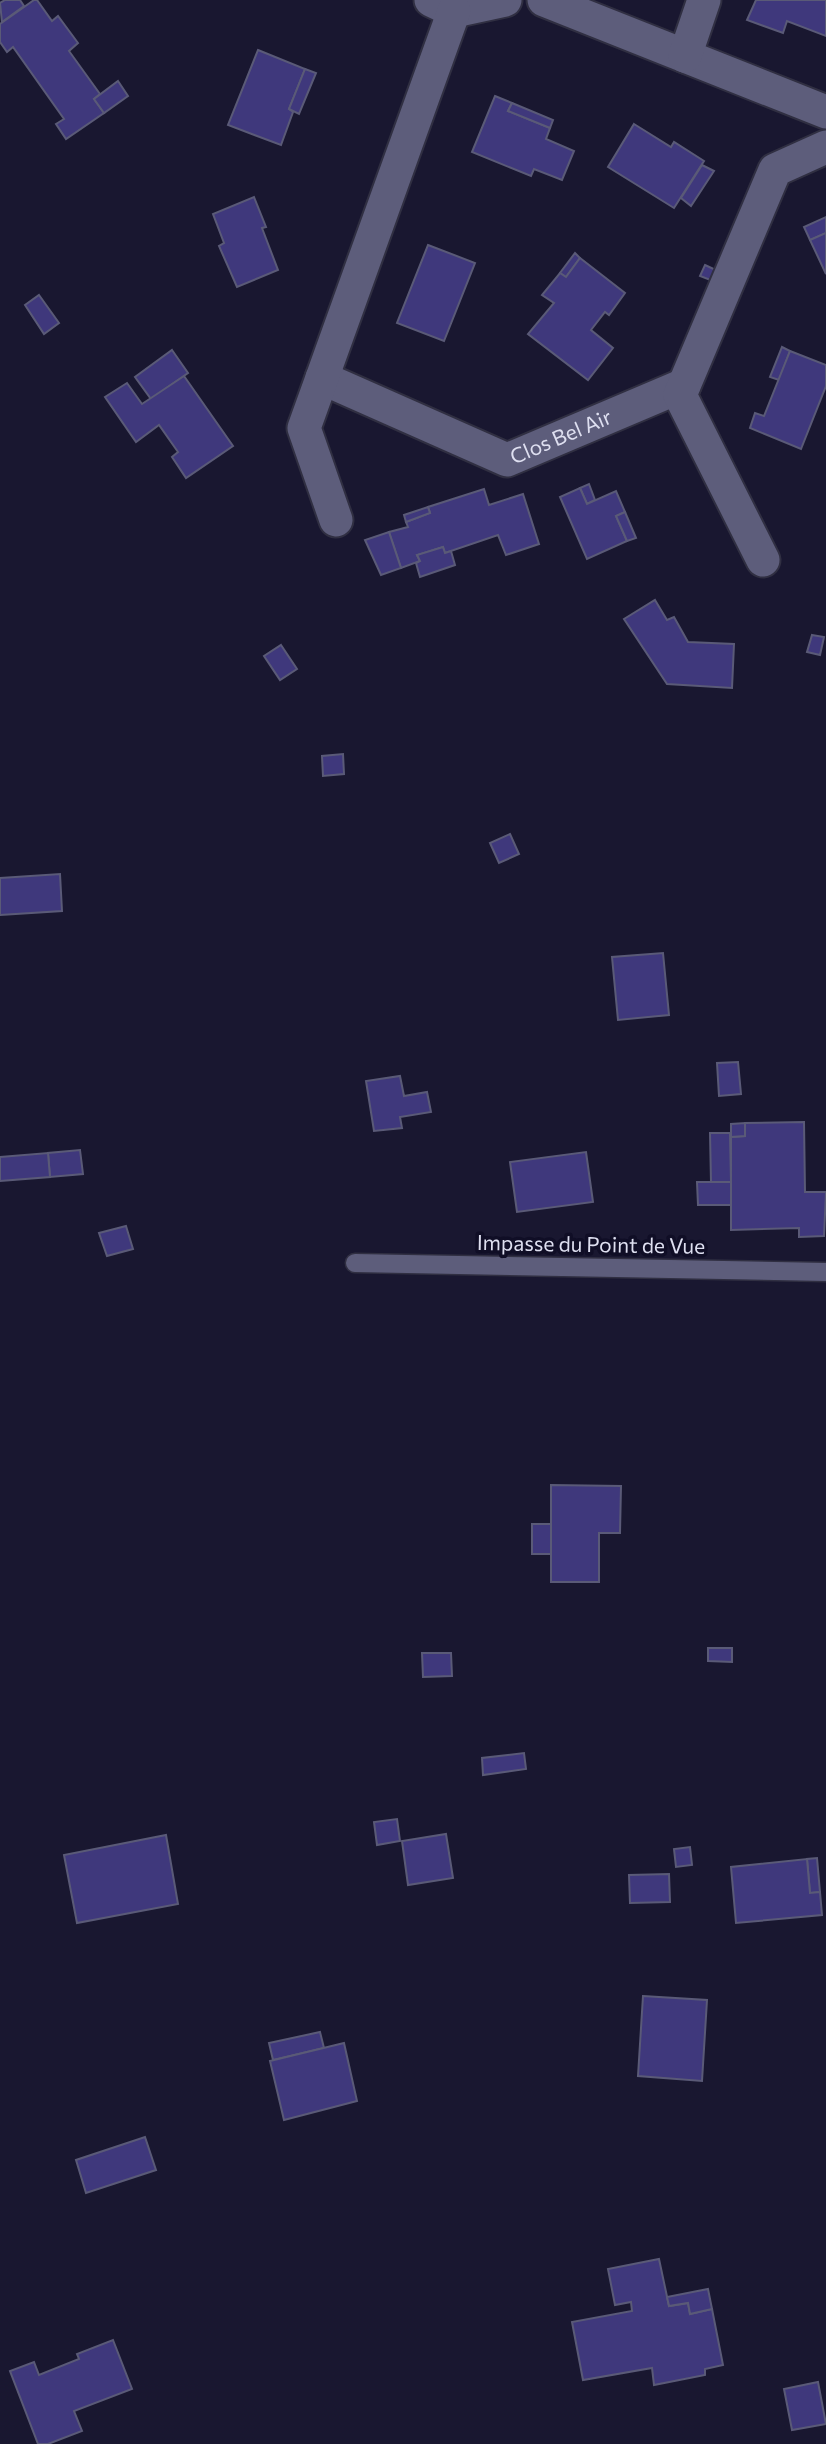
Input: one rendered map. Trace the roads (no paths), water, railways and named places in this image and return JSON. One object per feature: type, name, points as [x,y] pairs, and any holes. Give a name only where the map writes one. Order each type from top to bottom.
[{"type":"street","points":[[336,520],[304,428],[323,378],[443,5],[505,0]]},
{"type":"street","points":[[544,0],[826,112]]},
{"type":"street","points":[[685,56],[704,0]]},
{"type":"street","points":[[762,560],[680,395],[775,170],[826,148]]},
{"type":"street","name":"Clos Bel Air","points":[[323,378],[507,460],[684,385]]},
{"type":"lane","name":"Impasse du Point de Vue","points":[[355,1263],[826,1272]]}]
